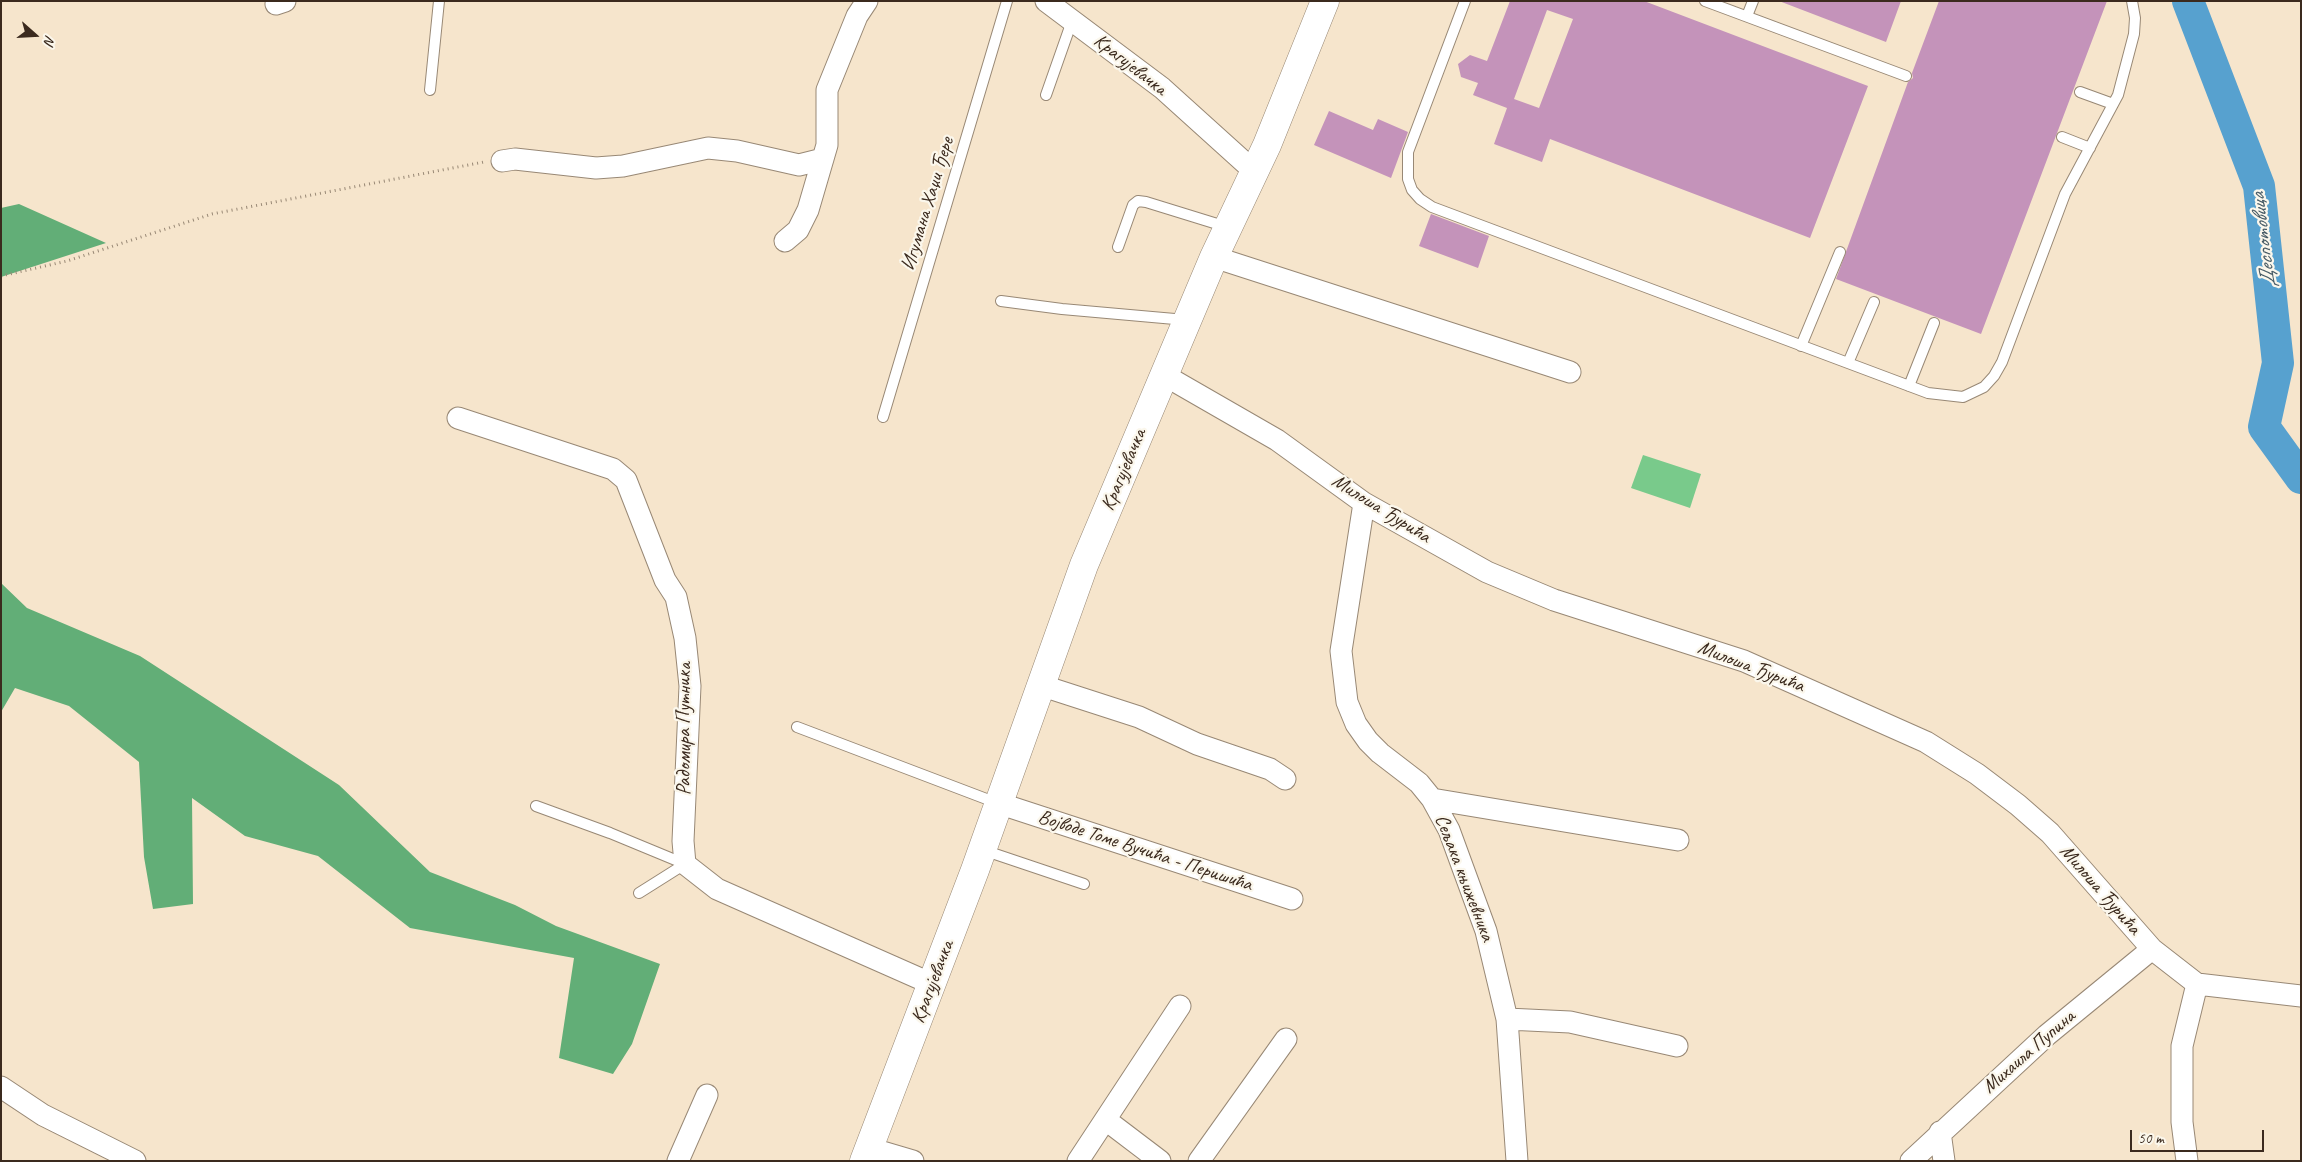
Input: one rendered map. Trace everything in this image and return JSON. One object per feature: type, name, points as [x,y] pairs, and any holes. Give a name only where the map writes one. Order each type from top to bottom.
[{"type":"main road","name":"Крагујевачка","points":[[867,1154],[982,850],[1084,565],[1214,257],[1255,172],[1326,1]]},
{"type":"street","points":[[785,241],[798,230],[808,210],[827,145],[827,90],[858,16],[867,1]]},
{"type":"street","name":"Крагујевачка","points":[[1046,1],[1162,88],[1255,172]]},
{"type":"street","points":[[502,161],[515,160],[596,168],[623,166],[708,148],[737,151],[800,164],[823,159]]},
{"type":"street","points":[[1214,257],[1570,372]]},
{"type":"street","name":"Милоша Ђурића","points":[[1164,375],[1276,440],[1364,503],[1487,572],[1554,600],[1744,661],[1926,742],[1976,774],[2018,805],[2050,833],[2152,949],[2197,984]]},
{"type":"street","name":"Радомира Путника","points":[[458,418],[613,470],[626,480],[665,580],[676,597],[685,638],[690,686],[683,841],[685,864]]},
{"type":"street","name":"Сељака књижевника","points":[[1364,503],[1340,651],[1347,702],[1356,724],[1368,742],[1419,784],[1432,799],[1449,830],[1486,931],[1507,1019],[1517,1161]]},
{"type":"street","points":[[1040,685],[1139,717],[1197,744],[1270,769],[1285,779]]},
{"type":"street","points":[[1432,799],[1678,840]]},
{"type":"street","name":"Војводе Томе Вучића - Перишића","points":[[998,803],[1292,899]]},
{"type":"street","points":[[685,864],[717,889],[932,984]]},
{"type":"street","name":"Михаила Пупина","points":[[1911,1161],[2047,1034],[2152,949]]},
{"type":"street","points":[[2187,1161],[2182,1122],[2182,1046],[2197,984],[2301,996]]},
{"type":"street","points":[[1078,1161],[1180,1006]]},
{"type":"street","points":[[1507,1019],[1570,1022],[1677,1046]]},
{"type":"street","points":[[1199,1161],[1286,1039]]},
{"type":"street","points":[[1,1087],[42,1115],[135,1161]]},
{"type":"street","points":[[678,1161],[707,1095]]},
{"type":"street","points":[[1106,1120],[1160,1161]]},
{"type":"street","points":[[1940,1132],[1944,1161]]},
{"type":"street","points":[[867,1154],[913,1161]]},
{"type":"lane","points":[[430,90],[439,1]]},
{"type":"lane","name":"Игумана Хаџи Ђере","points":[[883,417],[1007,1]]},
{"type":"lane","points":[[1464,1],[1408,152],[1408,179],[1412,190],[1420,199],[1432,207],[1928,394],[1963,397],[1984,387],[1994,376],[2002,362],[2065,194],[2114,104],[2128,64],[2134,34],[2135,18],[2132,1]]},
{"type":"lane","points":[[1705,1],[1906,76]]},
{"type":"lane","points":[[1747,16],[1753,1]]},
{"type":"lane","points":[[1046,95],[1072,21]]},
{"type":"lane","points":[[2080,92],[2114,104]]},
{"type":"lane","points":[[2062,138],[2090,148]]},
{"type":"lane","points":[[1118,247],[1133,205],[1138,201],[1228,227]]},
{"type":"lane","points":[[1801,346],[1840,252]]},
{"type":"lane","points":[[1001,301],[1062,310],[1188,320]]},
{"type":"lane","points":[[1848,363],[1874,302]]},
{"type":"lane","points":[[1909,386],[1934,323]]},
{"type":"lane","points":[[796,727],[998,803]]},
{"type":"lane","points":[[536,806],[610,832],[685,864]]},
{"type":"lane","points":[[982,850],[1084,884]]},
{"type":"lane","points":[[639,893],[685,864]]},
{"type":"path","points":[[1,276],[67,261],[212,214],[354,186],[502,161]]},
{"type":"green space","points":[[19,204],[106,243],[1,277],[1,208]]},
{"type":"green space","points":[[1643,455],[1701,474],[1690,508],[1631,488]]},
{"type":"green space","points":[[1,583],[27,608],[140,656],[339,785],[430,872],[515,905],[556,926],[660,964],[632,1044],[613,1074],[559,1058],[574,958],[410,928],[318,856],[245,836],[192,798],[193,904],[153,909],[144,857],[139,762],[69,706],[15,688],[1,712]]},
{"type":"building","points":[[1510,1],[1644,1],[1868,86],[1810,238],[1550,139],[1542,162],[1494,144],[1507,108],[1473,95],[1478,83],[1461,77],[1458,64],[1470,55],[1487,61]],"holes":[[[1547,10],[1573,19],[1539,108],[1514,99]]]},
{"type":"building","points":[[1779,1],[1901,1],[1886,42]]},
{"type":"building","points":[[1939,1],[2107,1],[1981,334],[1836,279],[1908,82],[1913,78],[1912,73]]},
{"type":"building","points":[[1329,111],[1373,130],[1378,119],[1408,132],[1391,178],[1314,145]]},
{"type":"building","points":[[1431,214],[1489,236],[1478,268],[1419,246]]},
{"type":"waterway","name":"Деспотовица","points":[[2188,1],[2259,186],[2278,363],[2264,427],[2301,478]]}]
